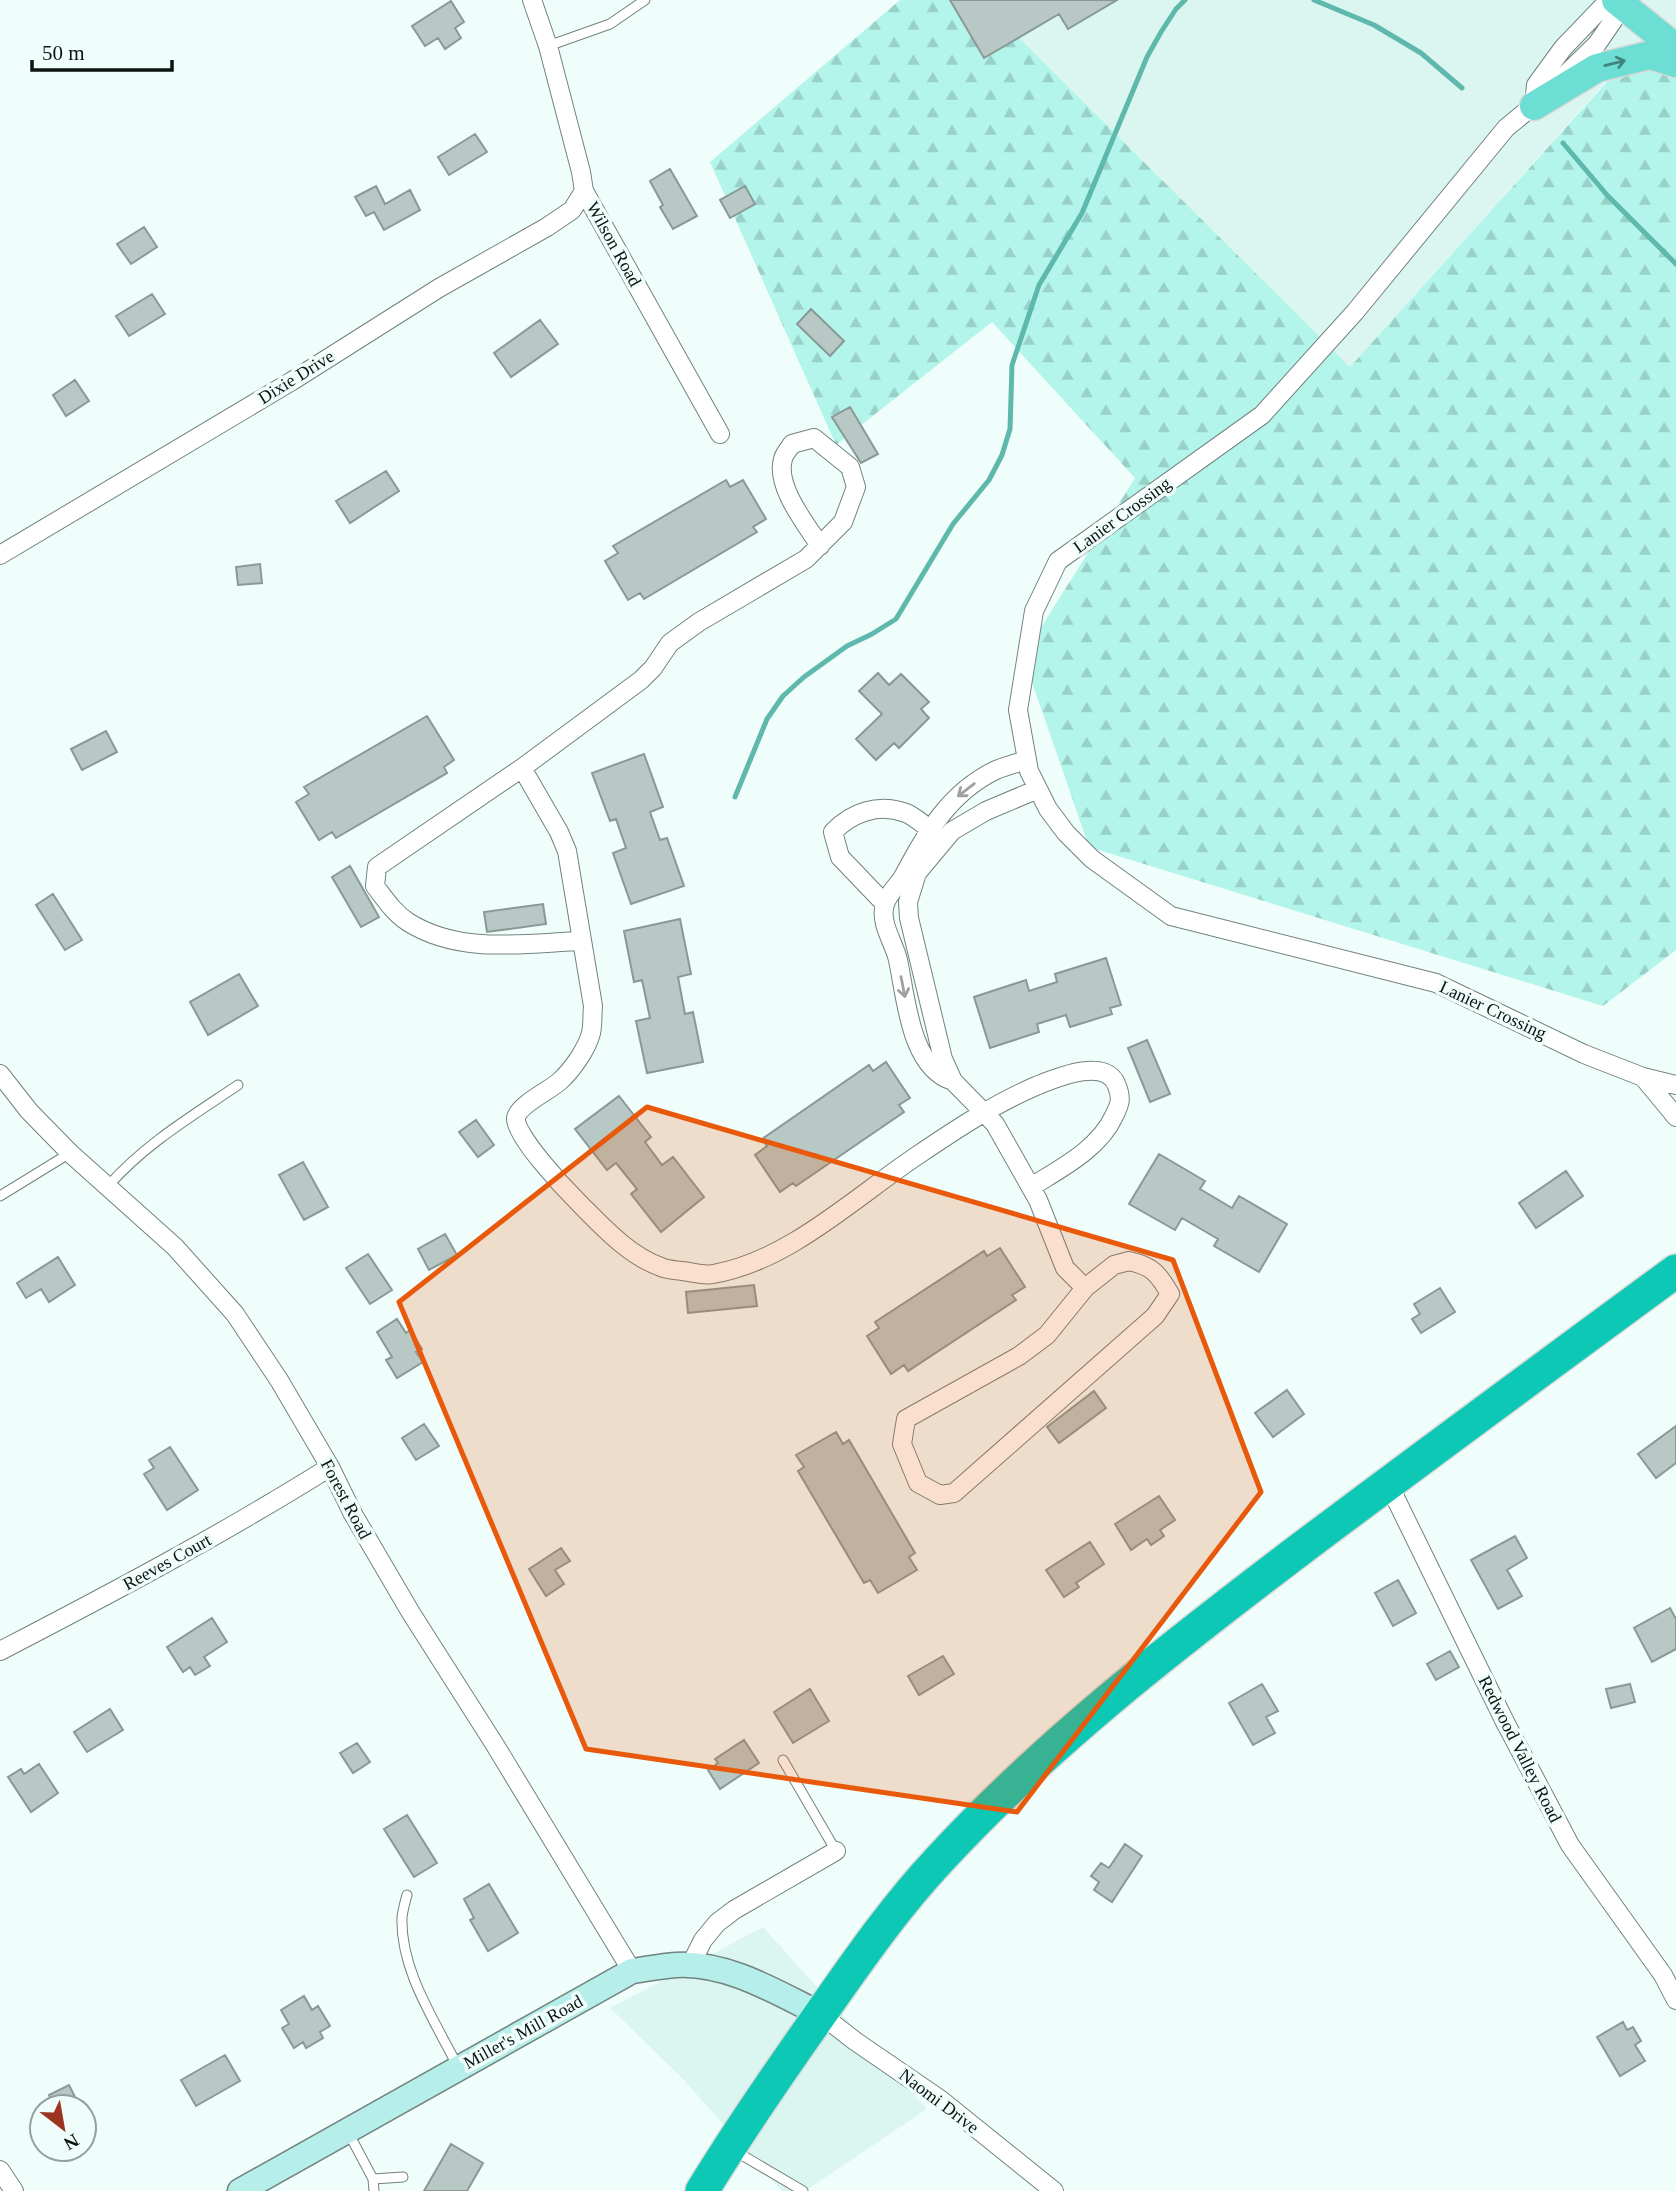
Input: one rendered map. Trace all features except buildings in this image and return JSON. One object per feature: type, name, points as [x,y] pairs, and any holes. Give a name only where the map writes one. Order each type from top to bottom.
[{"type":"highway","points":[[702,2191],[773,2080],[876,1935],[938,1861],[1000,1797],[1170,1648],[1676,1271]]},
{"type":"main road","points":[[1616,2],[1676,48]]},
{"type":"main road","points":[[1534,106],[1597,68],[1650,55],[1676,63]]},
{"type":"street","name":"Wilson Road","points":[[532,0],[548,46],[584,191],[720,434]]},
{"type":"street","name":"Lanier Crossing","points":[[1616,2],[1597,44],[1534,106],[1506,128],[1355,312],[1262,415],[1058,561],[1034,611],[1018,710],[1029,771],[1048,809],[1066,833],[1092,859],[1171,916],[1436,983],[1584,1054],[1643,1077],[1676,1085]]},
{"type":"street","name":"Dixie Drive","points":[[0,555],[292,381],[439,288],[547,227],[572,210],[584,191]]},
{"type":"street","points":[[582,941],[481,945],[438,936],[408,922],[392,908],[375,886],[377,867],[522,768],[641,680],[670,643],[699,622],[806,559],[820,546],[843,522],[856,486],[850,467],[814,438],[792,444],[782,460],[783,482],[793,504],[820,546]]},
{"type":"street","points":[[953,1081],[941,1077],[919,1047],[911,1024],[897,957],[885,926],[885,904],[930,829],[950,802],[997,770],[1027,760]]},
{"type":"street","points":[[522,768],[568,850],[593,1006],[592,1032],[583,1051],[562,1080],[522,1108],[516,1118],[518,1129],[551,1172],[607,1231],[632,1252],[662,1268],[711,1275],[772,1256],[858,1199],[916,1156],[984,1113],[1055,1078],[1080,1071],[1105,1072],[1116,1082],[1121,1101],[1111,1124],[1097,1142],[1031,1187]]},
{"type":"street","points":[[1038,789],[986,811],[952,831],[917,873],[908,902],[909,918],[943,1059],[953,1081],[995,1124],[1031,1187],[1065,1268],[1085,1287]]},
{"type":"street","points":[[885,904],[840,857],[833,832],[844,821],[870,810],[886,809],[907,814],[930,829]]},
{"type":"street","name":"Forest Road","points":[[0,1074],[29,1111],[70,1153],[174,1247],[235,1314],[279,1380],[330,1466],[353,1514],[411,1613],[495,1745],[632,1971]]},
{"type":"street","name":"Lanier Crossing","points":[[1643,1077],[1676,1117]]},
{"type":"street","points":[[1129,1261],[1145,1265],[1160,1276],[1170,1294],[1155,1316],[954,1493],[940,1495],[918,1483],[902,1444],[906,1419],[1019,1356],[1047,1335],[1085,1287],[1114,1265],[1129,1261]]},
{"type":"street","name":"Reeves Court","points":[[0,1651],[239,1523],[330,1466]]},
{"type":"street","name":"Redwood Valley Road","points":[[1388,1483],[1504,1720],[1570,1845],[1669,1971],[1676,2000]]},
{"type":"street","points":[[690,1966],[703,1940],[717,1923],[734,1910],[836,1851]]},
{"type":"street","name":"Miller's Mill Road","points":[[240,2191],[632,1971],[677,1965],[713,1968],[762,1984],[820,2014]]},
{"type":"street","name":"Naomi Drive","points":[[820,2014],[942,2100],[1054,2191]]},
{"type":"street","points":[[0,2170],[14,2191]]},
{"type":"lane","points":[[548,46],[610,24],[645,0]]},
{"type":"lane","points":[[108,1186],[122,1170],[173,1127],[238,1085]]},
{"type":"lane","points":[[0,1196],[70,1153]]},
{"type":"lane","points":[[783,1759],[836,1851]]},
{"type":"lane","points":[[407,1895],[402,1916],[405,1945],[413,1976],[459,2068]]},
{"type":"lane","points":[[348,2131],[373,2179],[374,2191]]},
{"type":"lane","points":[[729,2147],[803,2191]]},
{"type":"lane","points":[[373,2179],[403,2177]]},
{"type":"highlighted area","points":[[647,1107],[1173,1260],[1261,1492],[1017,1812],[586,1749],[399,1302]]},
{"type":"shaded area","points":[[981,0],[1676,0],[1676,36],[1659,23],[1350,367]]},
{"type":"shaded area","points":[[763,1927],[927,2109],[805,2191],[782,2191],[684,2080],[610,2008]]},
{"type":"green space","points":[[900,0],[981,0],[1350,367],[1660,23],[1676,36],[1676,950],[1603,1006],[1089,847],[1023,656],[1135,478],[992,322],[836,445],[710,162]]},
{"type":"waterway","points":[[735,797],[767,719],[783,696],[847,646],[896,619],[953,524],[989,480],[1002,455],[1010,429],[1012,365],[1039,285],[1082,213],[1147,57],[1176,9],[1185,0]]},
{"type":"waterway","points":[[1314,0],[1374,25],[1421,53],[1462,88]]},
{"type":"waterway","points":[[1563,143],[1607,195],[1676,264]]}]
